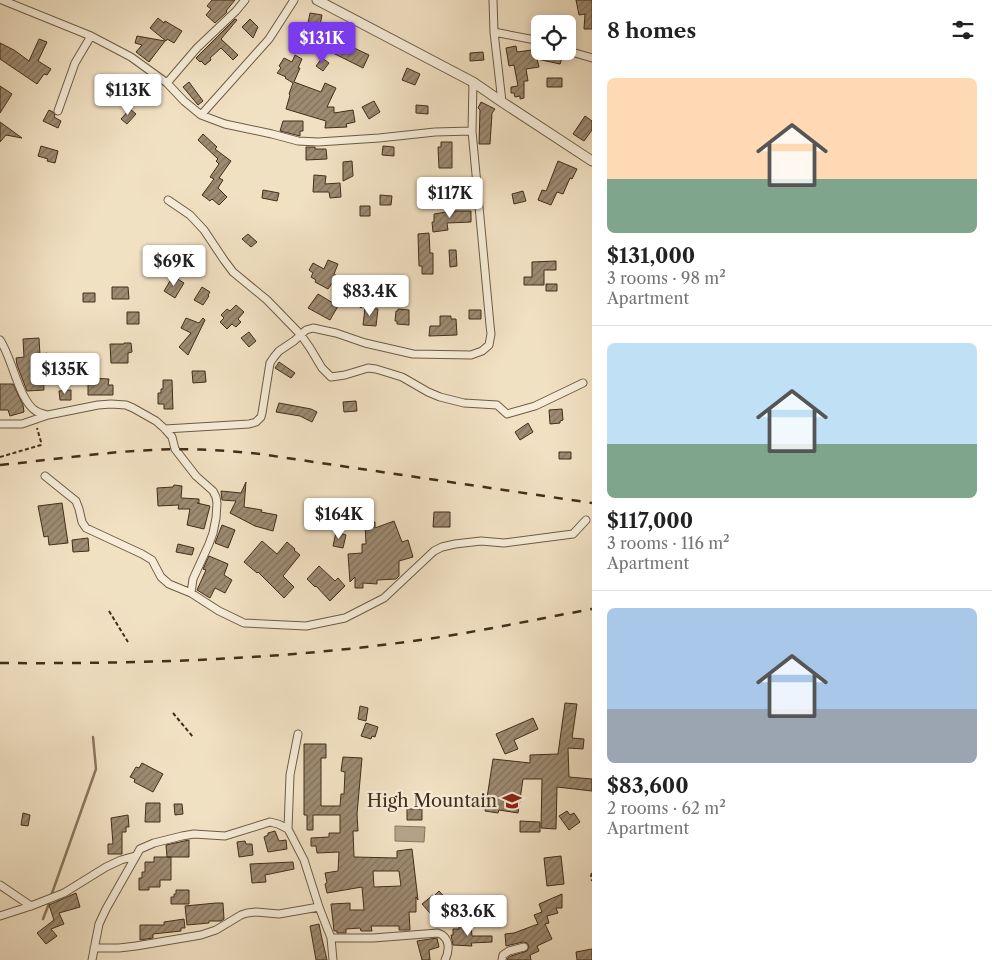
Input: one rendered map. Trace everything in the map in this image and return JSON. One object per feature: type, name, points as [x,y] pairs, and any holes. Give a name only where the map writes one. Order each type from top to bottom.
[{"type":"street","points":[[2,0],[91,36],[131,57],[166,83],[201,115],[225,124],[298,141],[318,142],[435,132],[472,131]]},
{"type":"street","points":[[166,83],[197,48],[245,0]]},
{"type":"street","points":[[201,115],[269,39],[294,0]]},
{"type":"street","points":[[317,0],[474,82],[592,161]]},
{"type":"street","points":[[493,0],[494,32],[502,102]]},
{"type":"street","points":[[494,32],[531,39]]},
{"type":"street","points":[[58,111],[75,63],[91,36]]},
{"type":"street","points":[[576,53],[592,58]]},
{"type":"street","points":[[165,429],[231,426],[256,422],[262,413],[270,363],[279,351],[306,330],[313,328],[413,354],[471,355],[482,352],[489,345],[491,334],[472,131],[474,82]]},
{"type":"street","points":[[168,200],[190,215],[204,230],[233,272],[267,300],[301,335],[322,368],[331,377],[368,368],[376,369],[402,377],[440,397],[464,403],[497,405],[507,414],[535,406],[583,383]]},
{"type":"street","points":[[0,340],[5,347],[18,384],[25,397],[34,410],[48,415]]},
{"type":"street","points":[[0,424],[22,424],[48,415],[111,404],[126,405],[156,421],[172,438],[176,449],[196,476],[213,491],[216,497],[216,518],[213,533],[193,579],[191,593]]},
{"type":"street","points":[[45,476],[76,501],[80,509],[82,522],[86,528],[152,560],[164,581],[191,593],[244,624],[313,625],[345,618],[384,598],[434,551],[442,547],[481,541],[504,543],[573,534],[586,520]]},
{"type":"street","points":[[298,734],[290,775],[288,829],[304,860],[331,938],[333,960]]},
{"type":"street","points":[[92,960],[100,924],[106,909],[140,849],[168,839],[194,834],[225,836],[270,822],[288,829]]},
{"type":"street","points":[[0,916],[64,893],[106,867],[136,856]]},
{"type":"street","points":[[0,885],[31,906]]},
{"type":"street","points":[[94,948],[136,946],[201,935],[216,930],[241,915],[248,913],[279,914],[319,907]]},
{"type":"street","points":[[331,938],[373,938],[438,933],[442,934],[446,939],[448,950],[445,960]]},
{"type":"street","points":[[502,960],[503,955],[524,947]]},
{"type":"path","points":[[0,457],[41,445],[35,420]]},
{"type":"path","points":[[109,611],[128,642]]},
{"type":"path","points":[[173,713],[193,737]]},
{"type":"path","points":[[592,873],[592,881]]},
{"type":"shaded area","points":[[395,826],[425,827],[424,842],[395,841]]},
{"type":"building","points":[[212,0],[235,0],[227,12],[215,23],[206,15],[211,9],[207,6]]},
{"type":"building","points":[[576,0],[592,0],[592,29],[584,29],[585,14],[579,15]]},
{"type":"building","points":[[310,13],[322,15],[319,31],[307,28]]},
{"type":"building","points":[[158,18],[164,23],[165,21],[182,31],[174,43],[167,39],[166,41],[150,28]]},
{"type":"building","points":[[235,19],[237,20],[221,39],[238,55],[233,60],[221,48],[205,65],[200,62],[196,58]]},
{"type":"building","points":[[250,19],[258,27],[253,38],[242,27]]},
{"type":"building","points":[[137,36],[165,41],[149,62],[136,52],[142,45],[135,43]]},
{"type":"building","points":[[39,39],[47,42],[38,61],[51,69],[47,75],[44,74],[37,84],[0,59],[0,43],[29,61]]},
{"type":"building","points":[[335,39],[369,55],[363,68],[329,51]]},
{"type":"building","points":[[516,46],[517,52],[531,50],[531,60],[537,60],[539,67],[526,69],[528,81],[524,81],[524,98],[520,99],[520,96],[515,97],[514,93],[511,93],[511,87],[518,86],[514,65],[509,66],[506,48]]},
{"type":"building","points":[[483,52],[484,60],[470,61],[470,53]]},
{"type":"building","points":[[295,55],[302,59],[294,82],[321,92],[325,83],[336,88],[327,107],[334,107],[334,113],[353,110],[355,122],[346,124],[347,127],[325,128],[326,121],[286,109],[293,83],[277,73],[281,68],[279,66],[284,58],[292,62]]},
{"type":"building","points":[[322,58],[329,63],[323,71],[316,66]]},
{"type":"building","points":[[542,60],[561,60],[560,64]]},
{"type":"building","points":[[407,68],[420,74],[415,85],[402,80]]},
{"type":"building","points":[[547,78],[562,78],[562,87],[547,87]]},
{"type":"building","points":[[189,82],[203,101],[198,105],[183,87]]},
{"type":"building","points":[[0,86],[12,94],[0,113]]},
{"type":"building","points":[[374,101],[380,112],[369,119],[362,107]]},
{"type":"building","points":[[481,102],[495,109],[492,113],[490,144],[479,144],[480,110],[478,108]]},
{"type":"building","points":[[416,105],[428,106],[428,114],[416,113]]},
{"type":"building","points":[[130,109],[136,114],[127,124],[121,119]]},
{"type":"building","points":[[49,110],[53,112],[54,117],[61,121],[58,128],[43,121]]},
{"type":"building","points":[[585,116],[592,121],[592,130],[584,141],[573,134]]},
{"type":"building","points":[[283,121],[303,121],[303,131],[300,131],[300,136],[280,131]]},
{"type":"building","points":[[0,122],[22,138],[6,135],[0,142]]},
{"type":"building","points":[[203,134],[217,147],[215,149],[231,161],[219,178],[223,180],[218,188],[227,197],[219,205],[212,199],[210,201],[202,195],[214,179],[210,177],[219,164],[216,161],[218,159],[198,140]]},
{"type":"building","points":[[441,142],[452,142],[452,168],[439,168],[438,147],[441,147]]},
{"type":"building","points":[[41,146],[58,151],[55,163],[38,156]]},
{"type":"building","points":[[383,146],[394,147],[394,156],[382,155]]},
{"type":"building","points":[[306,147],[326,149],[327,159],[306,160]]},
{"type":"building","points":[[352,161],[353,176],[343,181],[343,162]]},
{"type":"building","points":[[558,161],[577,169],[572,179],[570,178],[563,194],[557,192],[551,205],[538,200],[542,190],[546,191]]},
{"type":"building","points":[[314,175],[326,176],[325,184],[340,183],[341,197],[330,198],[329,192],[313,192]]},
{"type":"building","points":[[422,185],[432,185],[432,204],[422,204]]},
{"type":"building","points":[[263,190],[279,193],[277,201],[262,198]]},
{"type":"building","points":[[523,191],[526,201],[514,204],[512,194]]},
{"type":"building","points":[[380,195],[392,196],[391,205],[380,205]]},
{"type":"building","points":[[360,206],[370,206],[370,216],[360,216]]},
{"type":"building","points":[[452,211],[471,211],[471,222],[447,223],[448,230],[433,232],[432,222],[434,222],[434,214]]},
{"type":"building","points":[[429,233],[430,253],[433,253],[433,274],[422,274],[422,266],[419,266],[418,234]]},
{"type":"building","points":[[248,234],[257,242],[251,247],[242,239]]},
{"type":"building","points":[[449,250],[456,250],[457,266],[450,267]]},
{"type":"building","points":[[328,260],[338,264],[334,274],[356,288],[363,277],[367,280],[361,291],[370,296],[366,302],[358,297],[365,302],[361,308],[354,302],[352,305],[346,301],[352,293],[333,282],[328,289],[315,282],[316,280],[311,277],[313,273],[309,270],[313,263],[324,269]]},
{"type":"building","points":[[556,261],[556,270],[544,270],[544,285],[524,285],[524,277],[532,277],[532,262]]},
{"type":"building","points":[[173,276],[184,283],[175,298],[164,291]]},
{"type":"building","points":[[546,284],[557,284],[557,291],[546,291]]},
{"type":"building","points":[[112,287],[128,287],[129,299],[112,299]]},
{"type":"building","points":[[202,287],[210,292],[203,305],[194,300]]},
{"type":"building","points":[[83,293],[95,293],[95,302],[83,302]]},
{"type":"building","points":[[318,294],[338,306],[330,320],[308,308]]},
{"type":"building","points":[[236,305],[244,312],[238,319],[241,322],[236,327],[232,324],[227,329],[220,322],[224,318],[221,315],[227,309],[230,311]]},
{"type":"building","points":[[365,308],[378,309],[376,326],[363,325]]},
{"type":"building","points":[[398,309],[409,310],[409,325],[397,324],[397,321],[395,321]]},
{"type":"building","points":[[469,310],[481,310],[481,319],[469,319]]},
{"type":"building","points":[[127,312],[139,312],[139,324],[127,324]]},
{"type":"building","points":[[440,316],[451,316],[451,319],[456,319],[457,335],[429,336],[430,326],[440,326]]},
{"type":"building","points":[[186,318],[199,323],[203,318],[205,320],[188,355],[179,347],[191,333],[181,328]]},
{"type":"building","points":[[249,332],[256,341],[249,347],[241,338]]},
{"type":"building","points":[[39,338],[40,355],[47,353],[52,370],[43,373],[44,390],[27,391],[16,358],[24,357],[23,339]]},
{"type":"building","points":[[131,343],[132,352],[128,353],[128,363],[111,363],[110,344]]},
{"type":"building","points":[[279,362],[295,373],[291,378],[275,368]]},
{"type":"building","points":[[192,371],[205,371],[206,382],[193,383]]},
{"type":"building","points":[[88,378],[109,379],[108,385],[113,385],[113,395],[88,395]]},
{"type":"building","points":[[163,380],[172,380],[173,409],[164,409],[164,404],[158,404],[158,393],[161,393],[161,389],[163,389]]},
{"type":"building","points":[[0,384],[13,384],[23,405],[24,412],[10,416],[8,410],[0,410]]},
{"type":"building","points":[[71,390],[71,400],[60,400],[59,391]]},
{"type":"building","points":[[356,401],[357,411],[344,412],[343,402]]},
{"type":"building","points":[[279,403],[311,409],[317,412],[312,422],[300,416],[276,412]]},
{"type":"building","points":[[562,409],[563,420],[560,423],[550,424],[549,410]]},
{"type":"building","points":[[528,423],[533,432],[520,440],[515,432]]},
{"type":"building","points":[[559,452],[571,452],[571,459],[559,459]]},
{"type":"building","points":[[246,482],[244,507],[277,515],[273,531],[255,526],[230,513],[236,501],[222,500],[221,491],[241,493]]},
{"type":"building","points":[[174,485],[182,486],[181,498],[199,499],[199,503],[197,503],[210,506],[204,529],[187,525],[190,509],[178,509],[179,505],[158,506],[157,488],[173,487]]},
{"type":"building","points":[[62,503],[68,543],[49,545],[48,536],[44,537],[38,506]]},
{"type":"building","points":[[434,512],[450,512],[450,527],[433,527]]},
{"type":"building","points":[[394,521],[402,542],[408,540],[413,557],[399,561],[399,576],[396,579],[377,580],[377,584],[363,583],[363,588],[355,588],[355,577],[350,582],[348,554],[362,553],[362,544],[366,544],[365,522],[375,522],[375,528]]},
{"type":"building","points":[[222,525],[235,530],[228,548],[215,543]]},
{"type":"building","points":[[336,532],[346,535],[343,548],[333,546]]},
{"type":"building","points":[[88,538],[89,551],[73,552],[72,540]]},
{"type":"building","points":[[262,541],[277,554],[287,542],[300,555],[283,576],[294,587],[284,598],[258,572],[244,562]]},
{"type":"building","points":[[178,544],[194,548],[192,555],[176,552]]},
{"type":"building","points":[[209,556],[228,564],[224,575],[232,580],[225,593],[215,588],[210,598],[197,590],[206,570],[203,569]]},
{"type":"building","points":[[319,566],[335,581],[338,578],[345,586],[330,601],[307,579]]},
{"type":"building","points":[[565,703],[577,704],[572,738],[584,739],[583,749],[568,748],[569,777],[592,779],[592,791],[557,787],[556,829],[541,828],[542,779],[523,779],[518,813],[499,810],[498,813],[485,811],[493,759],[530,763],[530,755],[558,754]]},
{"type":"building","points":[[360,706],[368,708],[366,721],[358,719]]},
{"type":"building","points":[[533,718],[538,729],[514,740],[518,749],[505,754],[496,734]]},
{"type":"building","points":[[366,723],[378,727],[375,737],[372,736],[371,739],[361,736]]},
{"type":"building","points":[[304,744],[326,744],[326,758],[321,758],[321,806],[340,806],[341,794],[344,794],[345,772],[341,771],[343,757],[362,758],[357,814],[358,831],[353,831],[354,857],[397,858],[397,851],[412,849],[418,900],[416,897],[416,912],[409,912],[410,930],[399,930],[399,926],[371,926],[372,931],[361,931],[360,928],[346,929],[346,933],[334,931],[331,904],[350,903],[350,910],[364,910],[362,887],[327,893],[325,873],[338,871],[339,852],[317,853],[316,846],[311,846],[311,838],[329,837],[329,833],[340,833],[340,815],[313,815],[313,830],[307,830],[307,815],[304,815]],"holes":[[[373,871],[399,871],[401,886],[374,887]]]},
{"type":"building","points":[[142,763],[163,774],[153,792],[134,782],[135,779],[130,777],[136,767],[139,768]]},
{"type":"building","points":[[146,803],[160,803],[160,822],[145,822]]},
{"type":"building","points":[[174,804],[182,804],[183,814],[175,815]]},
{"type":"building","points":[[407,809],[422,809],[422,820],[407,820]]},
{"type":"building","points":[[567,811],[570,815],[574,813],[580,822],[569,830],[559,816]]},
{"type":"building","points":[[23,813],[30,815],[28,826],[21,825]]},
{"type":"building","points":[[128,815],[129,827],[126,827],[126,832],[122,832],[122,854],[108,854],[108,844],[113,844],[111,818]]},
{"type":"building","points":[[520,821],[540,822],[540,832],[520,832]]},
{"type":"building","points":[[275,831],[279,841],[286,840],[287,849],[268,852],[264,837],[268,833]]},
{"type":"building","points":[[189,840],[189,857],[167,857],[166,845]]},
{"type":"building","points":[[245,841],[246,844],[252,844],[253,855],[239,857],[237,842]]},
{"type":"building","points":[[561,856],[564,884],[547,886],[544,858]]},
{"type":"building","points":[[154,857],[171,857],[171,880],[160,880],[160,887],[149,887],[149,890],[139,890],[139,878],[142,878],[142,872],[145,872],[145,862],[154,862]]},
{"type":"building","points":[[293,862],[294,869],[265,875],[266,882],[252,883],[250,864]]},
{"type":"building","points":[[176,890],[189,890],[189,904],[171,904],[171,897],[174,897]]},
{"type":"building","points":[[439,891],[450,903],[445,908],[448,911],[437,921],[422,904]]},
{"type":"building","points":[[76,893],[80,907],[59,913],[64,924],[51,929],[57,936],[46,944],[37,933],[54,920],[49,905]]},
{"type":"building","points":[[562,894],[562,908],[556,908],[558,913],[547,916],[549,923],[545,924],[552,939],[537,946],[539,951],[530,955],[531,960],[507,960],[511,956],[527,951],[529,946],[523,942],[506,946],[505,934],[514,933],[538,924],[534,915],[542,912],[539,904]]},
{"type":"building","points":[[223,903],[224,919],[221,921],[209,921],[209,923],[187,925],[185,906]]},
{"type":"building","points":[[184,919],[185,928],[181,928],[181,931],[153,934],[153,938],[140,940],[140,925],[164,925],[164,922]]},
{"type":"building","points":[[319,924],[327,960],[316,960],[310,926]]},
{"type":"building","points":[[459,926],[471,926],[472,936],[492,936],[492,942],[471,943],[472,946],[453,945],[451,935],[453,935],[453,929],[459,929]]},
{"type":"building","points":[[437,938],[439,947],[429,950],[430,960],[422,960],[417,941]]},
{"type":"building","points":[[592,949],[592,960],[577,960],[576,952]]},
{"type":"waterway","points":[[51,896],[96,769],[93,737]]},
{"type":"waterway","points":[[43,919],[50,901]]},
{"type":"railway","points":[[0,465],[134,451],[220,450],[260,454],[592,503]]},
{"type":"railway","points":[[0,663],[207,660],[310,653],[435,638],[592,609]]},
{"type":"place","name":"High Mountain","points":[[512,801]]}]
